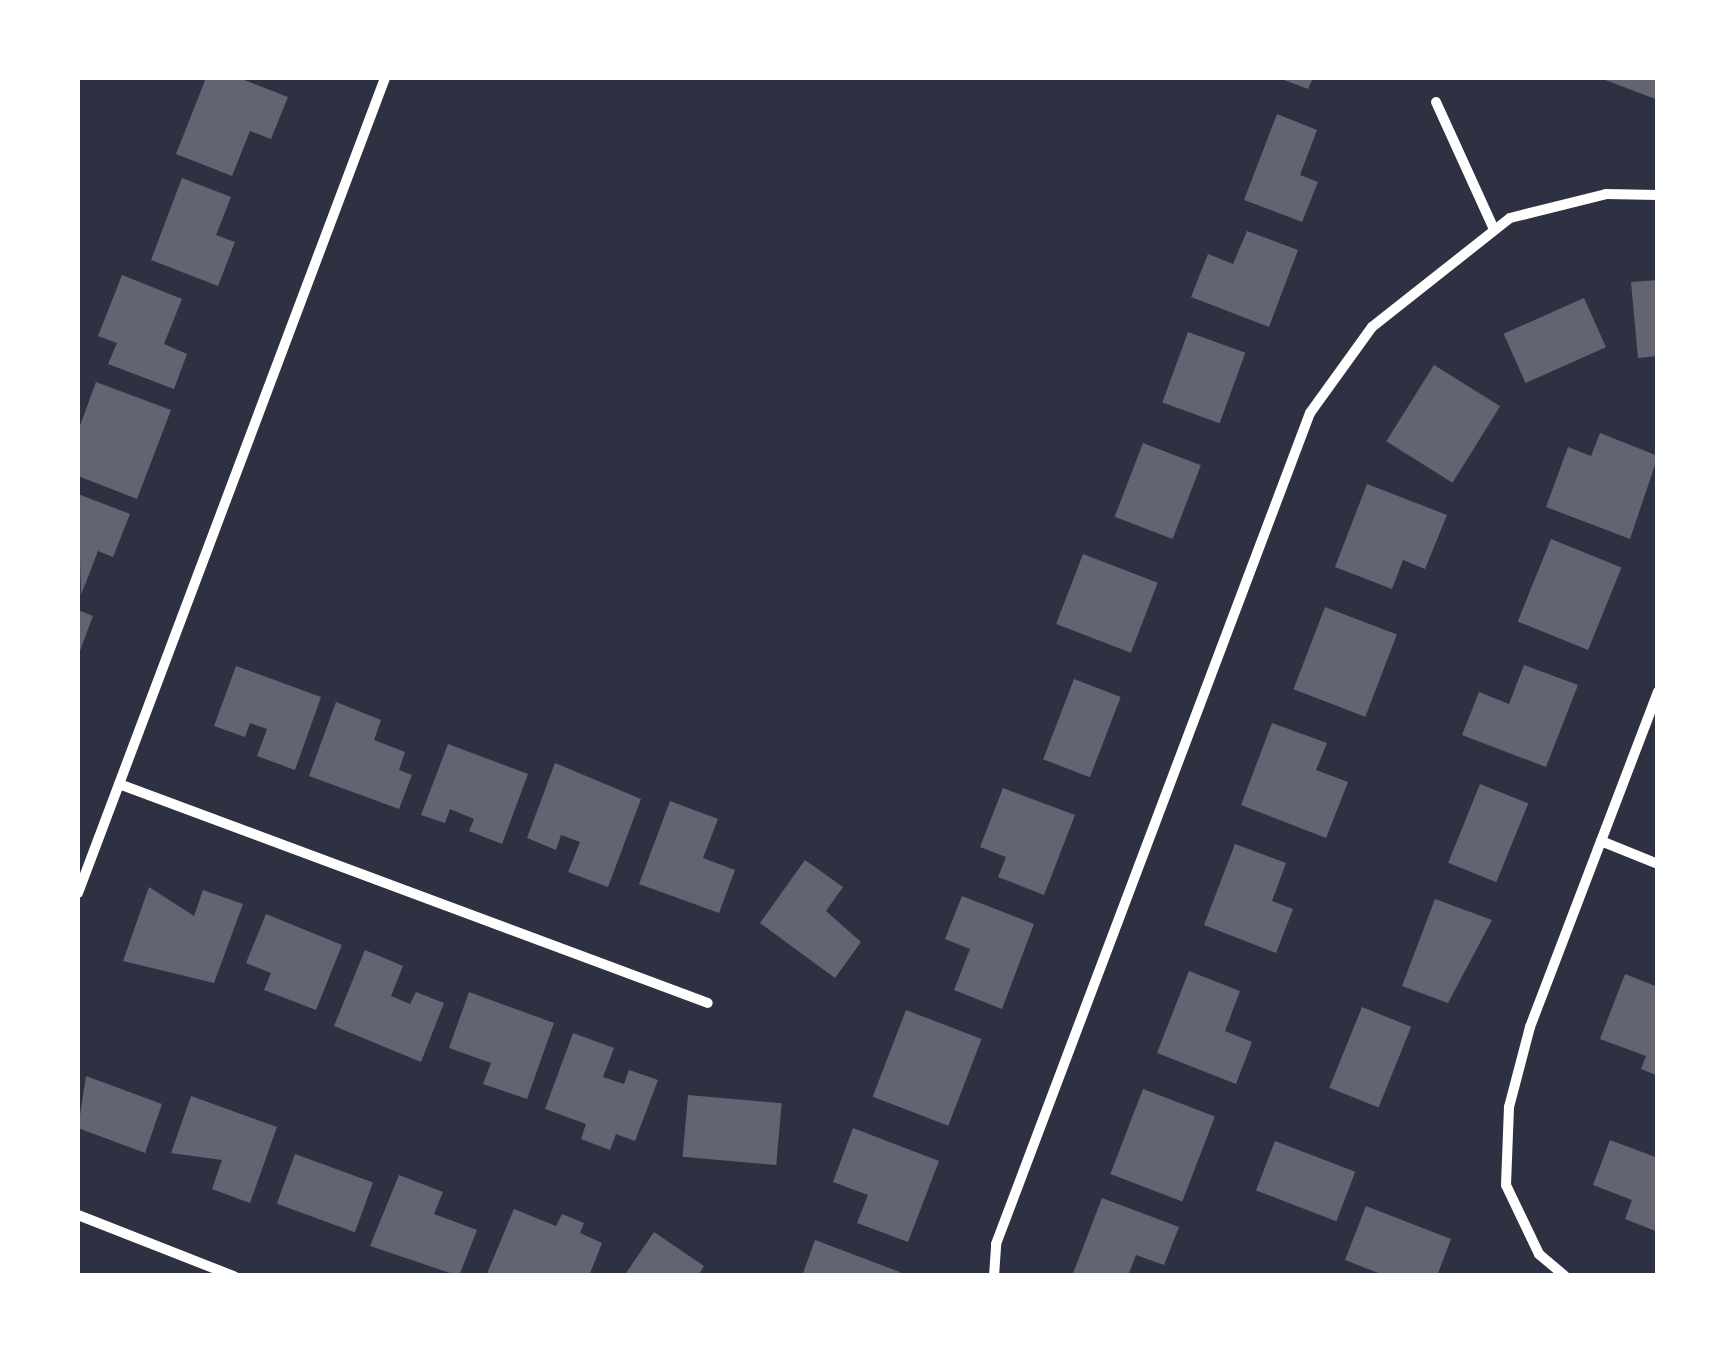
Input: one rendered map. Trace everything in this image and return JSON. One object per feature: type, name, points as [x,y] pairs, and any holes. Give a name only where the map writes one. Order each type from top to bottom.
[{"type":"street","points":[[78,894],[385,78]]},
{"type":"street","points":[[1436,102],[1494,229]]},
{"type":"street","points":[[994,1276],[996,1244],[1310,413],[1372,327],[1494,229],[1606,194],[1658,195]]},
{"type":"street","points":[[1565,1276],[1538,1254],[1506,1185],[1509,1108],[1601,841],[1658,692]]},
{"type":"street","points":[[119,784],[708,1003]]},
{"type":"street","points":[[1601,841],[1658,864]]},
{"type":"street","points":[[78,1215],[234,1276]]},
{"type":"building","points":[[206,78],[239,78],[288,97],[271,139],[250,131],[232,176],[176,154]]},
{"type":"building","points":[[1279,78],[1313,78],[1308,89]]},
{"type":"building","points":[[1600,78],[1658,78],[1658,100]]},
{"type":"building","points":[[1277,114],[1317,130],[1300,175],[1318,182],[1302,222],[1244,200]]},
{"type":"building","points":[[182,178],[231,197],[216,235],[235,242],[218,286],[151,260]]},
{"type":"building","points":[[1247,231],[1298,250],[1269,327],[1191,297],[1208,254],[1233,264]]},
{"type":"building","points":[[122,275],[182,299],[164,344],[187,354],[174,389],[108,364],[117,343],[98,336]]},
{"type":"building","points":[[1658,280],[1658,356],[1638,358],[1631,282]]},
{"type":"building","points":[[1584,298],[1606,347],[1526,383],[1504,334]]},
{"type":"building","points":[[1188,332],[1245,353],[1220,423],[1162,402]]},
{"type":"building","points":[[1434,365],[1500,406],[1452,483],[1386,441]]},
{"type":"building","points":[[96,382],[171,410],[137,499],[78,476],[78,431]]},
{"type":"building","points":[[1600,433],[1658,456],[1630,539],[1546,507],[1568,447],[1591,456]]},
{"type":"building","points":[[1143,443],[1201,465],[1173,539],[1115,517]]},
{"type":"building","points":[[1367,484],[1447,515],[1425,569],[1403,560],[1392,589],[1335,567]]},
{"type":"building","points":[[78,494],[130,514],[113,557],[98,551],[81,595]]},
{"type":"building","points":[[1551,539],[1621,567],[1588,650],[1518,622]]},
{"type":"building","points":[[1083,554],[1158,583],[1131,653],[1056,624]]},
{"type":"building","points":[[1325,607],[1397,635],[1365,717],[1293,689]]},
{"type":"building","points":[[78,610],[93,616],[78,656]]},
{"type":"building","points":[[1524,665],[1578,685],[1546,767],[1462,735],[1479,692],[1509,704]]},
{"type":"building","points":[[236,666],[321,697],[295,770],[257,756],[267,729],[250,723],[245,737],[214,726]]},
{"type":"building","points":[[1074,679],[1121,697],[1090,777],[1043,759]]},
{"type":"building","points":[[336,702],[381,720],[374,740],[405,752],[399,770],[412,775],[399,809],[309,776]]},
{"type":"building","points":[[1272,723],[1327,743],[1316,770],[1348,782],[1326,838],[1241,805]]},
{"type":"building","points":[[448,744],[528,774],[502,844],[469,831],[474,819],[450,809],[445,823],[421,815]]},
{"type":"building","points":[[555,763],[641,799],[608,887],[568,872],[580,842],[561,835],[556,850],[527,838]]},
{"type":"building","points":[[1480,784],[1528,803],[1496,882],[1448,863]]},
{"type":"building","points":[[1003,788],[1075,815],[1044,895],[998,877],[1006,857],[980,847]]},
{"type":"building","points":[[670,801],[718,819],[703,858],[735,870],[719,913],[639,884]]},
{"type":"building","points":[[1235,844],[1286,863],[1272,901],[1293,909],[1276,953],[1204,925]]},
{"type":"building","points":[[805,860],[843,887],[826,911],[861,942],[835,978],[760,923]]},
{"type":"building","points":[[149,887],[194,916],[203,890],[243,904],[214,983],[123,961]]},
{"type":"building","points":[[962,896],[1034,924],[1002,1009],[954,990],[970,949],[945,939]]},
{"type":"building","points":[[1435,899],[1492,920],[1448,1003],[1402,986]]},
{"type":"building","points":[[266,914],[342,945],[316,1010],[264,990],[271,973],[246,963]]},
{"type":"building","points":[[365,950],[403,966],[391,996],[410,1004],[416,992],[444,1003],[421,1062],[334,1026]]},
{"type":"building","points":[[1189,971],[1240,991],[1225,1031],[1252,1042],[1236,1084],[1157,1053]]},
{"type":"building","points":[[1625,974],[1658,987],[1658,1076],[1641,1069],[1646,1056],[1600,1039]]},
{"type":"building","points":[[469,992],[554,1023],[527,1099],[483,1084],[491,1063],[449,1048]]},
{"type":"building","points":[[1362,1007],[1411,1027],[1379,1108],[1329,1088]]},
{"type":"building","points":[[906,1010],[982,1039],[948,1126],[873,1097]]},
{"type":"building","points":[[573,1033],[614,1048],[603,1077],[624,1084],[629,1070],[658,1080],[635,1141],[616,1134],[610,1150],[581,1139],[586,1124],[545,1109]]},
{"type":"building","points":[[86,1076],[162,1104],[145,1153],[78,1128]]},
{"type":"building","points":[[1143,1089],[1215,1117],[1182,1202],[1110,1174]]},
{"type":"building","points":[[688,1095],[782,1103],[776,1165],[683,1157]]},
{"type":"building","points":[[191,1096],[277,1127],[250,1203],[212,1189],[222,1160],[171,1153]]},
{"type":"building","points":[[853,1128],[939,1161],[908,1242],[857,1223],[868,1195],[833,1182]]},
{"type":"building","points":[[1610,1140],[1658,1158],[1658,1232],[1625,1219],[1632,1200],[1593,1185]]},
{"type":"building","points":[[1275,1141],[1355,1172],[1336,1221],[1256,1190]]},
{"type":"building","points":[[295,1154],[373,1182],[355,1232],[277,1204]]},
{"type":"building","points":[[399,1175],[443,1192],[434,1214],[477,1230],[459,1276],[370,1246]]},
{"type":"building","points":[[1102,1198],[1179,1227],[1164,1265],[1136,1255],[1128,1276],[1072,1276]]},
{"type":"building","points":[[1366,1206],[1451,1239],[1437,1276],[1386,1276],[1345,1260]]},
{"type":"building","points":[[514,1209],[556,1226],[562,1214],[584,1223],[580,1233],[602,1243],[589,1276],[486,1276]]},
{"type":"building","points":[[654,1232],[704,1266],[698,1276],[624,1276]]},
{"type":"building","points":[[815,1240],[900,1272],[899,1276],[802,1276]]}]
